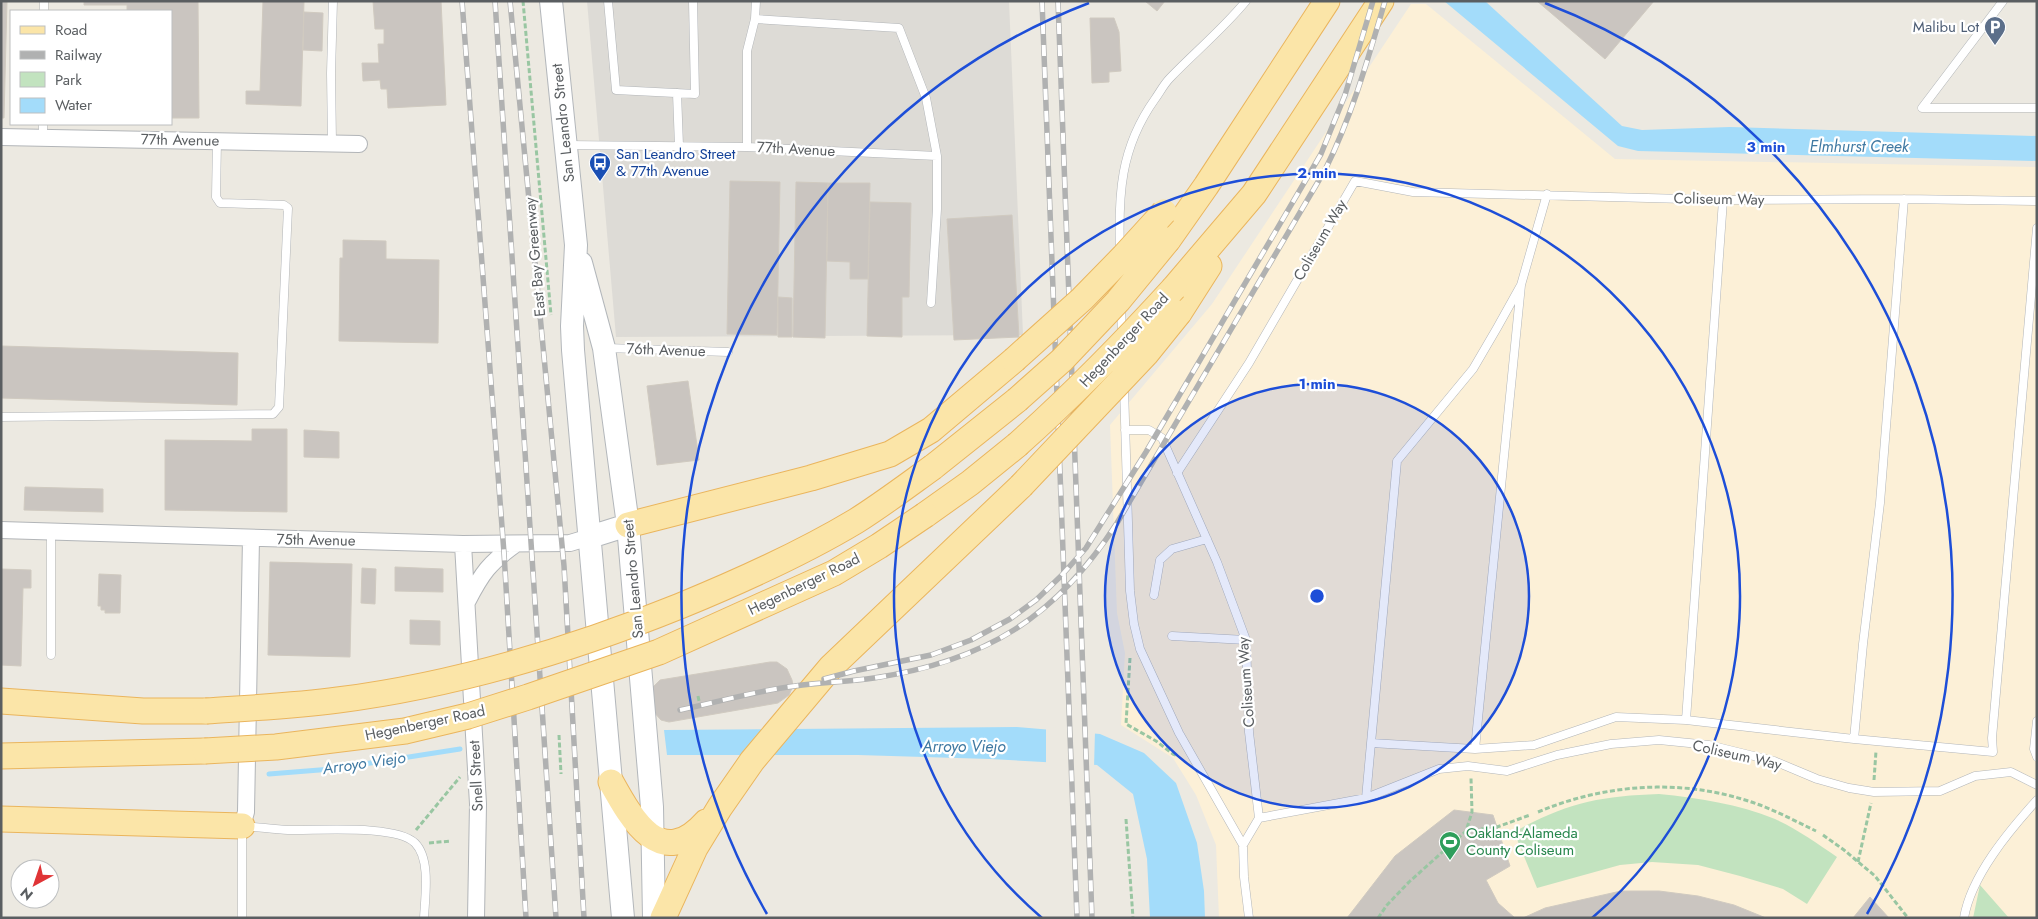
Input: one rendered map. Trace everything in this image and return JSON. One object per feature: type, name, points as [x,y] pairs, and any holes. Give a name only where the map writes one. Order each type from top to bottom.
[{"type":"main road","name":"San Leandro Street","points":[[551,1],[576,245],[572,326],[573,350],[623,918]]},
{"type":"main road","name":"Hegenberger Road","points":[[1,702],[143,710],[206,710],[339,700],[402,690],[514,663],[578,644],[706,596],[783,560],[858,520],[933,467],[1017,400],[1062,360],[1118,301],[1168,240],[1206,186],[1242,128],[1328,1]]},
{"type":"main road","name":"Hegenberger Road","points":[[1,756],[205,751],[276,747],[405,731],[468,716],[659,652],[834,573],[879,546],[970,483],[1017,445],[1116,352],[1174,288],[1254,194],[1381,1]]},
{"type":"main road","points":[[628,525],[811,478],[890,454],[931,430],[1014,360],[1082,299],[1242,128]]},
{"type":"main road","points":[[663,918],[687,863],[720,807],[752,761],[832,667],[1021,486],[1146,354],[1179,313],[1254,194]]},
{"type":"main road","name":"San Leandro Street","points":[[576,245],[600,326],[628,525],[649,768],[653,838],[654,918]]},
{"type":"main road","name":"75th Avenue","points":[[590,537],[628,525]]},
{"type":"main road","points":[[611,782],[637,824],[653,838],[673,842],[684,839],[703,825],[720,807]]},
{"type":"main road","points":[[1,819],[242,826]]},
{"type":"street","name":"77th Avenue","points":[[1,137],[43,131],[216,141],[359,144]]},
{"type":"street","name":"75th Avenue","points":[[1,530],[463,544],[570,543],[590,537]]},
{"type":"street","points":[[242,826],[246,812],[250,538]]},
{"type":"street","name":"Snell Street","points":[[463,544],[478,804],[476,918]]},
{"type":"street","points":[[466,604],[481,575],[516,544]]},
{"type":"lane","points":[[332,143],[330,73],[333,1]]},
{"type":"lane","points":[[608,1],[616,90],[695,94],[693,1]]},
{"type":"lane","points":[[747,147],[747,51],[755,20],[756,1]]},
{"type":"lane","points":[[1120,275],[1118,217],[1120,185],[1126,157],[1141,118],[1169,79],[1228,23],[1246,1]]},
{"type":"lane","points":[[2003,1],[1922,108],[2037,108]]},
{"type":"lane","points":[[755,20],[899,28],[926,98],[937,156],[937,209],[931,303]]},
{"type":"lane","points":[[677,93],[679,146]]},
{"type":"lane","points":[[1,417],[273,414],[279,407],[288,208],[284,205],[220,203],[216,197],[216,141]]},
{"type":"lane","name":"77th Avenue","points":[[566,145],[747,147],[937,156]]},
{"type":"lane","name":"Coliseum Way","points":[[2037,201],[1904,199],[1722,200],[1413,192],[1355,181],[1249,363],[1177,473],[1207,539],[1246,640],[1249,732],[1259,818],[1366,798],[1439,768],[1468,766],[1507,771],[1557,755],[1611,744],[1659,740],[1709,745],[1774,761],[1817,779],[1849,788],[1874,792],[1940,790],[1975,776],[2011,772],[2037,785]]},
{"type":"lane","points":[[1475,749],[1521,285],[1547,194]]},
{"type":"lane","points":[[1854,739],[1880,502],[1904,199]]},
{"type":"lane","points":[[1686,720],[1722,200]]},
{"type":"lane","points":[[1371,743],[1475,749],[1534,744],[1616,717],[1686,720],[1993,752],[1992,738],[2037,228]]},
{"type":"lane","points":[[1121,285],[1123,353]]},
{"type":"lane","points":[[1366,798],[1397,460],[1473,369],[1521,285]]},
{"type":"lane","name":"76th Avenue","points":[[604,348],[728,352]]},
{"type":"lane","points":[[1123,363],[1130,591],[1134,624],[1140,649],[1179,733],[1242,846],[1249,918]]},
{"type":"lane","points":[[1125,430],[1149,430],[1162,438],[1177,473]]},
{"type":"lane","points":[[51,532],[51,655]]},
{"type":"lane","points":[[1154,595],[1160,560],[1172,549],[1207,539]]},
{"type":"lane","points":[[1172,636],[1246,640]]},
{"type":"lane","points":[[2037,721],[2034,749],[2037,756]]},
{"type":"lane","points":[[1964,918],[1980,876],[2015,825],[2037,800]]},
{"type":"lane","points":[[1242,846],[1259,818]]},
{"type":"lane","points":[[242,918],[242,826],[285,830],[386,832],[404,836],[416,844],[426,873],[424,918]]},
{"type":"path","name":"East Bay Greenway","points":[[523,1],[551,316]]},
{"type":"path","points":[[1140,649],[1130,659],[1126,724],[1156,741],[1173,754],[1193,760]]},
{"type":"path","points":[[698,696],[700,706]]},
{"type":"path","points":[[558,735],[562,774]]},
{"type":"path","points":[[1378,918],[1387,905],[1409,882],[1466,831],[1472,812],[1471,779],[1468,766]]},
{"type":"path","points":[[1858,862],[1874,792],[1873,769]]},
{"type":"path","points":[[409,839],[463,772]]},
{"type":"path","points":[[1538,812],[1560,802],[1610,792],[1662,786],[1700,789],[1757,804],[1816,831]]},
{"type":"path","points":[[1466,831],[1497,827],[1530,815]]},
{"type":"path","points":[[1126,819],[1132,918]]},
{"type":"path","points":[[1823,835],[1875,876],[1908,918]]},
{"type":"path","points":[[416,844],[451,840]]},
{"type":"shaded area","points":[[587,1],[1009,1],[1023,335],[616,337]]},
{"type":"shaded area","points":[[1411,4],[1426,4],[1615,159],[2037,167],[2037,918],[1219,918],[1216,845],[1196,795],[1173,758],[1121,725],[1125,653],[1117,613],[1110,425],[1212,304]]},
{"type":"green space","points":[[1659,794],[1689,797],[1747,809],[1791,827],[1837,857],[1807,904],[1783,889],[1740,876],[1698,865],[1652,862],[1620,865],[1537,888],[1514,832],[1550,814],[1584,803],[1601,799]]},
{"type":"green space","points":[[1980,885],[2009,918],[1973,918]]},
{"type":"water","name":"Elmhurst Creek","points":[[1444,1],[1485,1],[1622,126],[1642,130],[1730,127],[2037,136],[2037,161],[1638,151],[1618,146]]},
{"type":"water","points":[[1017,727],[1100,734],[1144,753],[1176,783],[1197,843],[1204,891],[1205,918],[1150,918],[1147,859],[1133,794],[1097,765],[990,759],[858,755],[667,755],[664,730]]},
{"type":"pier","points":[[1046,727],[1095,731],[1094,768],[1046,765]]},
{"type":"building","points":[[1,1],[7,1],[4,118],[1,118]]},
{"type":"building","points":[[84,1],[198,1],[199,118],[172,118],[172,10],[127,10],[127,5],[84,5]]},
{"type":"building","points":[[263,1],[304,1],[301,106],[246,104],[246,91],[260,91]]},
{"type":"building","points":[[373,1],[441,1],[446,105],[388,108],[387,89],[381,89],[380,80],[363,81],[362,63],[379,63],[378,44],[384,44],[384,29],[375,29]]},
{"type":"building","points":[[1145,1],[1165,1],[1157,11]]},
{"type":"building","points":[[1537,1],[1654,1],[1605,59]]},
{"type":"building","points":[[304,12],[323,13],[322,51],[303,50]]},
{"type":"building","points":[[1090,18],[1114,18],[1119,32],[1121,71],[1109,72],[1109,82],[1092,83]]},
{"type":"building","points":[[730,181],[780,182],[777,335],[727,334]]},
{"type":"building","points":[[796,182],[828,183],[825,338],[793,337]]},
{"type":"building","points":[[828,183],[870,183],[868,279],[850,279],[850,262],[827,261]]},
{"type":"building","points":[[870,202],[911,203],[909,297],[902,297],[902,337],[867,336]]},
{"type":"building","points":[[1012,215],[1019,337],[954,340],[947,219]]},
{"type":"building","points":[[343,240],[386,241],[386,259],[439,260],[438,343],[339,341],[340,258],[343,258]]},
{"type":"building","points":[[778,297],[792,298],[792,337],[778,337]]},
{"type":"building","points":[[1,346],[238,353],[237,405],[1,398]]},
{"type":"building","points":[[688,381],[699,460],[657,465],[647,386]]},
{"type":"building","points":[[252,429],[287,429],[287,512],[165,510],[165,440],[252,441]]},
{"type":"building","points":[[304,430],[339,432],[339,458],[304,457]]},
{"type":"building","points":[[25,487],[103,489],[103,512],[24,510]]},
{"type":"building","points":[[270,562],[352,564],[350,657],[268,655]]},
{"type":"building","points":[[395,567],[443,569],[443,592],[395,591]]},
{"type":"building","points":[[362,568],[376,569],[375,604],[361,603]]},
{"type":"building","points":[[1,569],[31,570],[31,588],[23,588],[21,666],[1,665]]},
{"type":"building","points":[[99,574],[121,575],[120,613],[105,613],[105,610],[101,610],[101,606],[98,606]]},
{"type":"building","points":[[410,620],[440,621],[440,645],[410,644]]},
{"type":"building","points":[[777,662],[787,669],[792,680],[793,686],[789,695],[778,703],[669,722],[661,720],[652,710],[650,690],[660,680]]},
{"type":"building","name":"Oakland-Alameda County Coliseum","points":[[1454,810],[1493,815],[1510,866],[1486,880],[1498,903],[1515,918],[1347,918],[1395,856]]},
{"type":"building","name":"Oakland-Alameda County Coliseum","points":[[1621,891],[1659,891],[1698,896],[1734,905],[1766,918],[1523,918],[1545,908]]},
{"type":"building","points":[[1870,897],[1889,918],[1853,918]]},
{"type":"waterway","name":"Arroyo Viejo","points":[[269,774],[332,769],[460,749]]},
{"type":"railway","points":[[462,1],[504,553],[526,918]]},
{"type":"railway","points":[[495,1],[556,918]]},
{"type":"railway","points":[[510,1],[564,566],[584,918]]},
{"type":"railway","points":[[1042,1],[1077,918]]},
{"type":"railway","points":[[1058,1],[1092,918]]},
{"type":"railway","points":[[824,679],[931,655],[971,640],[1010,619],[1036,600],[1086,548],[1146,452],[1321,154],[1345,95],[1373,1]]},
{"type":"railway","points":[[680,710],[780,688],[874,678],[950,660],[984,647],[1014,630],[1043,609],[1069,585],[1094,556],[1117,523],[1325,170],[1335,150],[1366,66],[1385,1]]},
{"type":"place","name":"Malibu Lot","points":[[1995,46]]},
{"type":"place","name":"San Leandro Street & 77th Avenue","points":[[600,182]]},
{"type":"place","name":"Oakland-Alameda County Coliseum","points":[[1450,861]]}]
